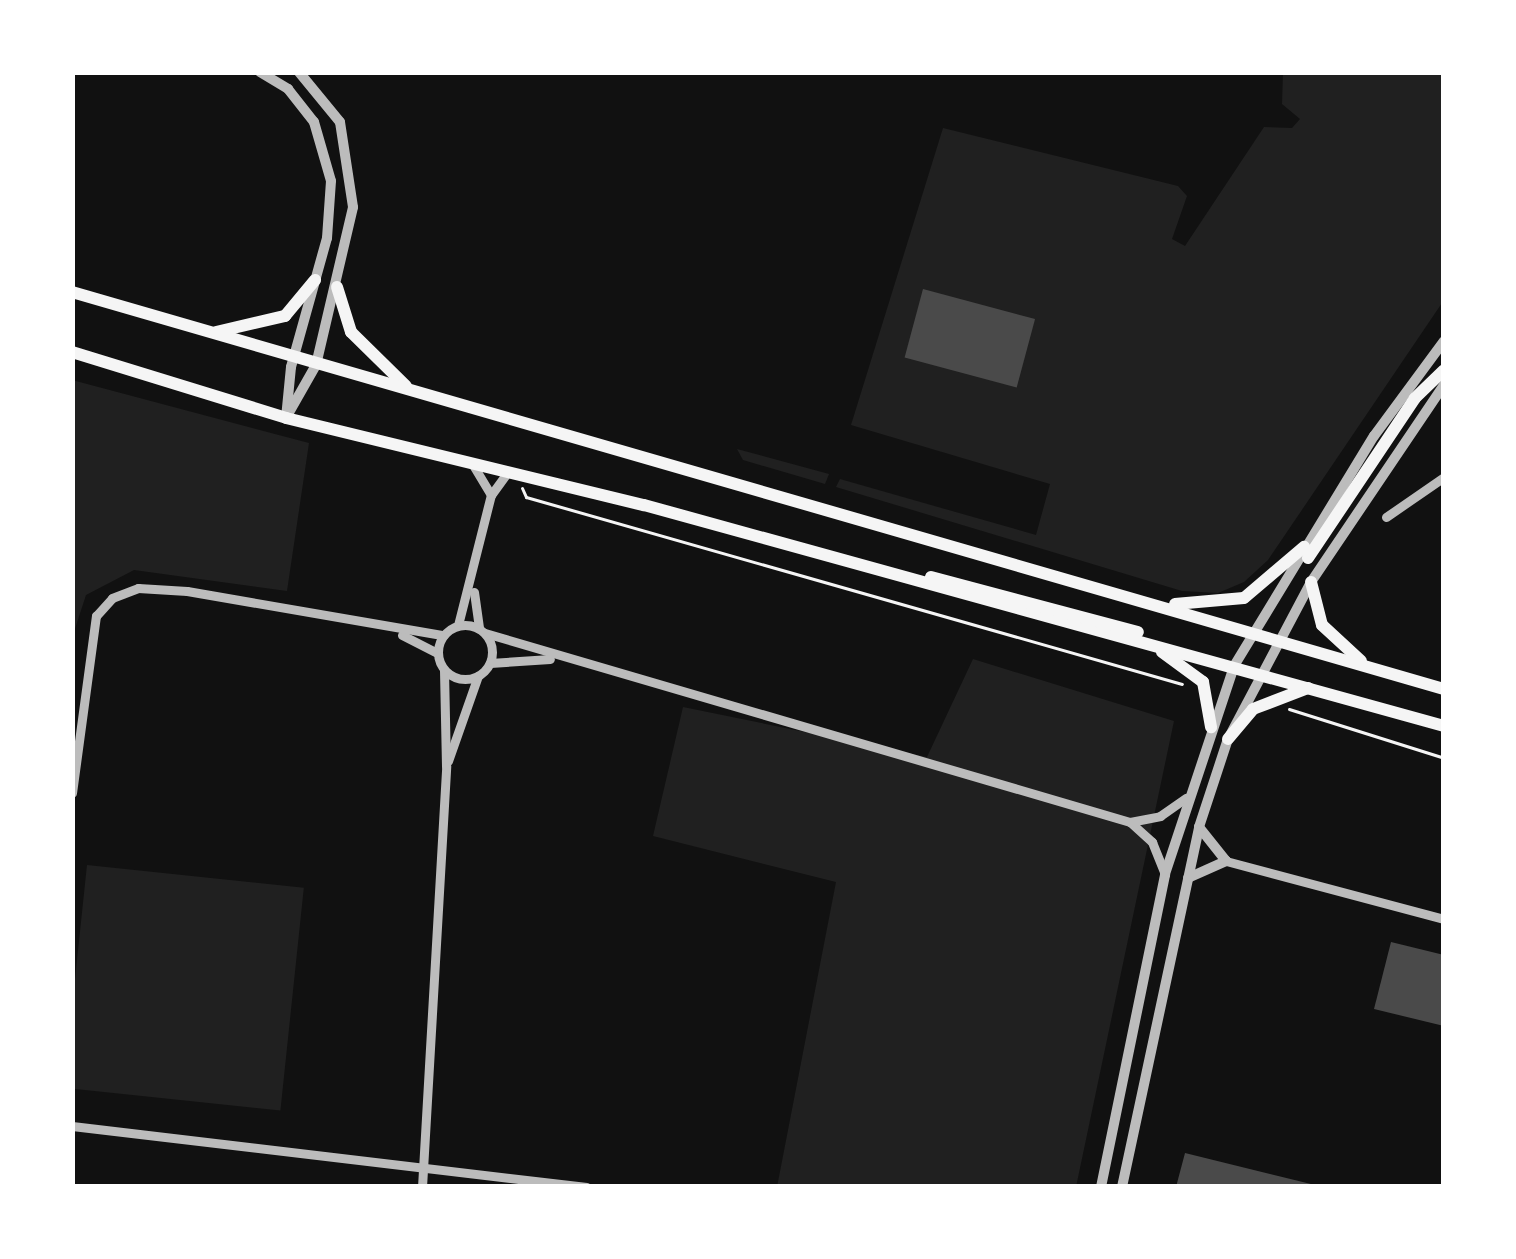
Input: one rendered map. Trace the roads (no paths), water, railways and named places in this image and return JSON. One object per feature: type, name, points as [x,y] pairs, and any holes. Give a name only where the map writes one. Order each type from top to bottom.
[{"type":"main road","points":[[209,333],[273,322],[315,280]]},
{"type":"main road","points":[[337,287],[351,332],[407,386]]},
{"type":"main road","points":[[76,294],[1444,689]]},
{"type":"main road","points":[[72,352],[286,418],[462,457],[1444,726]]},
{"type":"main road","points":[[1143,602],[1226,604],[1254,591],[1306,552],[1415,398],[1444,370]]},
{"type":"main road","points":[[855,563],[974,585],[1138,632]]},
{"type":"main road","points":[[1311,582],[1335,641],[1384,672]]},
{"type":"main road","points":[[1116,636],[1160,651],[1203,682],[1211,728]]},
{"type":"main road","points":[[1228,739],[1270,700],[1310,688]]},
{"type":"street","points":[[260,72],[303,105],[329,161],[332,204],[294,358],[286,418]]},
{"type":"street","points":[[286,418],[316,365],[353,207],[352,160],[330,104],[299,72]]},
{"type":"street","points":[[1101,1187],[1166,874],[1186,798],[1234,666],[1444,341]]},
{"type":"street","points":[[1122,1187],[1199,827],[1228,739],[1311,582],[1444,385]]},
{"type":"street","points":[[462,457],[482,473],[491,495]]},
{"type":"street","points":[[72,794],[96,616],[138,588],[397,632],[443,635],[458,626],[473,587],[491,495],[512,471]]},
{"type":"street","points":[[1386,517],[1444,477]]},
{"type":"street","points":[[473,587],[490,664]]},
{"type":"street","points":[[458,626],[554,659],[1130,822],[1153,842],[1166,874]]},
{"type":"street","points":[[397,632],[437,653],[444,670],[446,766],[422,1187]]},
{"type":"street","points":[[437,653],[443,635]]},
{"type":"street","points":[[446,766],[478,676],[490,664],[554,659]]},
{"type":"street","points":[[444,670],[478,676]]},
{"type":"street","points":[[1130,822],[1160,816],[1186,798]]},
{"type":"street","points":[[1199,827],[1226,861],[1444,919]]},
{"type":"street","points":[[1188,878],[1226,861]]},
{"type":"street","points":[[72,1123],[586,1187]]}]
